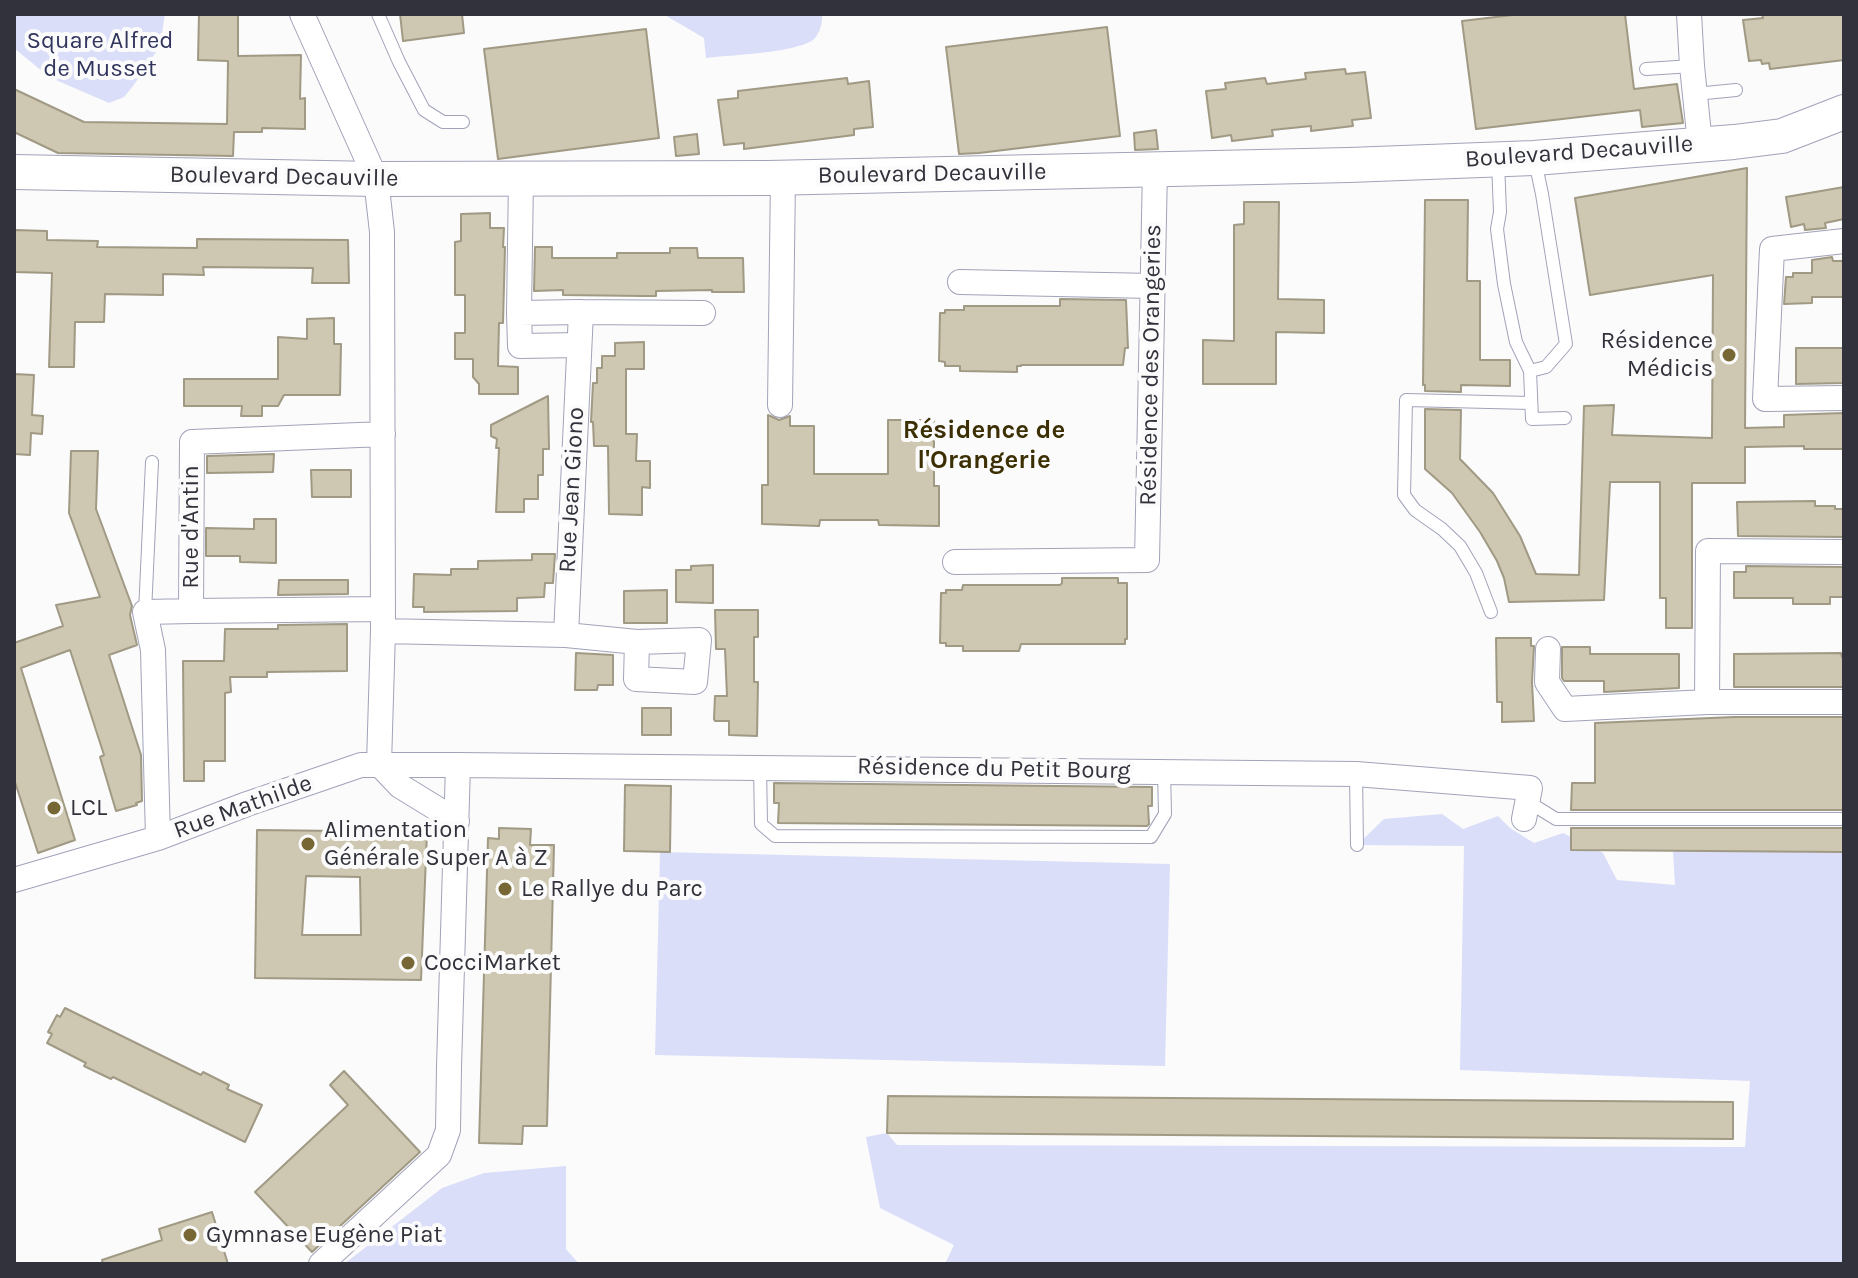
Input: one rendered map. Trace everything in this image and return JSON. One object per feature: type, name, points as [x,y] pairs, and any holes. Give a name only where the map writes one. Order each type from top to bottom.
[{"type":"street","points":[[1689,14],[1700,144]]},
{"type":"street","points":[[305,15],[376,179],[382,232],[379,764],[400,786],[457,821]]},
{"type":"street","name":"Boulevard Decauville","points":[[14,172],[376,179],[783,177],[1534,158],[1782,136],[1844,112]]},
{"type":"street","name":"Résidence des Orangeries","points":[[955,562],[1147,560],[1155,169]]},
{"type":"street","points":[[780,405],[783,177]]},
{"type":"street","points":[[521,178],[520,346],[579,345]]},
{"type":"street","points":[[1844,241],[1772,249],[1765,399],[1844,398]]},
{"type":"street","points":[[960,282],[1153,286]]},
{"type":"street","name":"Rue Jean Giono","points":[[566,635],[581,312]]},
{"type":"street","points":[[519,313],[703,313]]},
{"type":"street","name":"Rue d'Antin","points":[[382,620],[191,611],[192,442],[383,434]]},
{"type":"street","points":[[1707,702],[1708,551],[1844,552]]},
{"type":"street","points":[[158,838],[153,650],[145,612],[191,611]]},
{"type":"street","points":[[382,620],[637,642]]},
{"type":"street","points":[[1548,649],[1547,682],[1565,709],[1707,702],[1844,702]]},
{"type":"street","name":"Rue Mathilde","points":[[14,880],[158,838],[361,765],[458,765]]},
{"type":"street","points":[[321,1264],[439,1155],[448,1130],[458,765]]},
{"type":"street","name":"Résidence du Petit Bourg","points":[[458,765],[1356,774],[1527,802]]},
{"type":"lane","points":[[378,14],[424,110],[443,122],[463,122]]},
{"type":"lane","points":[[1646,69],[1692,66]]},
{"type":"lane","points":[[1695,94],[1736,90]]},
{"type":"lane","points":[[1530,371],[1546,367],[1566,344],[1534,158]]},
{"type":"lane","points":[[1498,159],[1500,212],[1497,229],[1504,284],[1516,342],[1530,371],[1532,419],[1565,418]]},
{"type":"lane","points":[[1491,612],[1476,573],[1460,546],[1415,510],[1404,495],[1406,400],[1531,403]]},
{"type":"lane","points":[[145,612],[152,462]]},
{"type":"lane","points":[[760,767],[761,824],[775,836],[1151,837],[1165,814],[1164,771]]},
{"type":"lane","points":[[1356,774],[1357,845]]},
{"type":"lane","points":[[1527,802],[1556,819],[1844,819]]},
{"type":"green space","name":"Square Alfred de Musset","points":[[14,14],[165,14],[160,46],[124,97],[109,103],[49,77],[14,48]]},
{"type":"green space","points":[[663,14],[822,14],[822,17],[817,36],[807,43],[780,50],[706,58],[704,38]]},
{"type":"green space","points":[[1442,814],[1463,829],[1498,816],[1510,828],[1534,843],[1563,833],[1603,853],[1617,880],[1675,885],[1673,852],[1702,829],[1844,836],[1844,1264],[945,1264],[954,1245],[880,1208],[866,1137],[887,1133],[897,1145],[1745,1147],[1750,1081],[1460,1070],[1464,846],[1357,845],[1384,819]]},
{"type":"green space","points":[[660,852],[1170,864],[1165,1066],[655,1055]]},
{"type":"green space","points":[[566,1166],[566,1249],[579,1264],[344,1264],[442,1188],[484,1173]]},
{"type":"building","points":[[199,14],[238,14],[238,56],[301,55],[300,99],[305,98],[305,129],[262,128],[262,132],[234,132],[233,156],[58,153],[14,132],[14,89],[84,122],[227,124],[228,61],[198,60]]},
{"type":"building","points":[[400,14],[462,14],[464,33],[403,41]]},
{"type":"building","points":[[1521,14],[1625,14],[1634,89],[1677,84],[1683,123],[1642,127],[1640,110],[1476,129],[1462,21]]},
{"type":"building","points":[[1762,14],[1844,14],[1844,60],[1770,69],[1769,63],[1749,61],[1743,20],[1763,18]]},
{"type":"building","points":[[1107,27],[1120,136],[959,154],[946,47]]},
{"type":"building","points":[[646,29],[659,138],[498,159],[484,49]]},
{"type":"building","points":[[1345,69],[1346,74],[1365,72],[1371,118],[1352,120],[1353,126],[1311,131],[1311,126],[1272,130],[1273,136],[1232,141],[1231,135],[1212,138],[1206,91],[1226,89],[1225,83],[1265,78],[1267,84],[1306,79],[1305,73]]},
{"type":"building","points":[[847,78],[848,84],[869,81],[873,127],[854,129],[854,135],[744,149],[744,143],[724,145],[718,100],[738,98],[738,91]]},
{"type":"building","points":[[1156,130],[1158,149],[1135,150],[1134,133]]},
{"type":"building","points":[[697,134],[699,154],[676,156],[674,137]]},
{"type":"building","points":[[1747,168],[1745,428],[1784,427],[1784,415],[1844,413],[1844,449],[1745,447],[1745,483],[1692,483],[1692,628],[1666,628],[1666,598],[1660,598],[1660,482],[1610,482],[1604,600],[1509,602],[1497,561],[1480,532],[1452,493],[1425,469],[1425,409],[1461,410],[1460,459],[1493,493],[1520,536],[1536,574],[1579,575],[1584,406],[1614,405],[1612,435],[1712,438],[1713,275],[1590,295],[1575,198]]},
{"type":"building","points":[[1844,187],[1844,219],[1825,223],[1826,228],[1805,230],[1804,224],[1791,227],[1786,197]]},
{"type":"building","points":[[1425,200],[1468,200],[1467,281],[1480,281],[1480,360],[1510,360],[1510,386],[1461,385],[1461,392],[1425,391]]},
{"type":"building","points":[[1244,202],[1279,202],[1278,299],[1324,300],[1324,333],[1276,332],[1276,384],[1203,384],[1203,340],[1234,341],[1234,225],[1244,224]]},
{"type":"building","points":[[490,213],[490,228],[504,228],[505,247],[503,323],[499,323],[498,366],[518,367],[518,394],[479,394],[479,384],[473,377],[473,359],[455,359],[455,333],[465,333],[465,295],[455,295],[455,242],[461,241],[461,214]]},
{"type":"building","points":[[15,230],[47,231],[47,240],[98,241],[97,247],[197,248],[197,239],[348,240],[349,283],[312,283],[313,268],[203,267],[204,275],[163,274],[163,295],[105,294],[104,322],[75,322],[74,367],[49,367],[52,273],[14,272]]},
{"type":"building","points":[[535,247],[552,247],[552,258],[617,258],[617,253],[670,253],[670,248],[697,248],[698,258],[743,258],[744,292],[656,291],[656,296],[643,296],[563,295],[563,290],[534,291]]},
{"type":"building","points":[[1832,257],[1833,261],[1844,261],[1844,297],[1812,297],[1812,303],[1784,304],[1786,277],[1793,277],[1793,273],[1812,273],[1812,260]]},
{"type":"building","points":[[1060,299],[1126,300],[1128,348],[1125,348],[1123,365],[1021,365],[1017,366],[1017,372],[960,371],[960,366],[945,366],[945,362],[939,361],[940,313],[945,313],[945,310],[964,310],[964,306],[1060,306]]},
{"type":"building","points":[[334,318],[334,344],[341,344],[340,395],[284,395],[278,406],[262,406],[262,416],[241,416],[242,406],[184,406],[184,379],[278,379],[278,337],[307,339],[307,319]]},
{"type":"building","points":[[644,342],[644,369],[626,369],[626,434],[637,434],[636,461],[650,461],[650,488],[642,487],[642,515],[609,514],[608,446],[594,446],[591,422],[593,383],[597,383],[597,368],[602,368],[602,356],[615,356],[615,343]]},
{"type":"building","points":[[1796,348],[1843,348],[1844,383],[1796,384]]},
{"type":"building","points":[[14,374],[34,375],[32,415],[43,416],[42,434],[31,433],[30,455],[14,454]]},
{"type":"building","points":[[548,396],[549,449],[543,449],[543,475],[538,475],[538,499],[524,499],[524,512],[496,512],[499,448],[496,448],[497,439],[491,436],[491,425]]},
{"type":"building","points":[[768,415],[779,420],[790,416],[790,426],[814,426],[814,474],[888,474],[888,420],[934,420],[934,486],[939,486],[939,526],[879,525],[878,520],[820,520],[819,526],[762,524],[762,485],[768,485]]},
{"type":"building","points":[[71,451],[98,451],[96,509],[132,606],[130,615],[137,645],[109,655],[141,755],[142,801],[116,811],[100,757],[104,755],[70,650],[21,668],[75,840],[38,853],[14,779],[14,643],[63,626],[56,605],[100,597],[69,513]]},
{"type":"building","points":[[274,454],[273,472],[207,473],[207,456]]},
{"type":"building","points":[[311,470],[351,470],[351,497],[312,497]]},
{"type":"building","points":[[1815,501],[1815,506],[1844,509],[1844,537],[1738,536],[1737,502]]},
{"type":"building","points":[[254,519],[276,519],[276,563],[240,562],[240,556],[206,556],[206,528],[254,529]]},
{"type":"building","points":[[532,554],[555,554],[553,583],[545,583],[544,597],[517,598],[517,611],[424,612],[424,607],[413,607],[414,574],[451,575],[451,569],[478,569],[478,561],[532,560]]},
{"type":"building","points":[[713,565],[713,603],[676,602],[676,570]]},
{"type":"building","points":[[1746,566],[1844,567],[1844,597],[1830,597],[1830,604],[1793,604],[1793,598],[1734,598],[1734,572],[1746,572]]},
{"type":"building","points":[[1062,578],[1118,578],[1118,583],[1127,583],[1125,644],[1021,644],[1019,651],[963,651],[963,646],[940,643],[941,593],[946,593],[946,590],[962,590],[963,585],[1060,585]]},
{"type":"building","points":[[279,580],[348,580],[348,594],[278,595]]},
{"type":"building","points":[[667,590],[667,623],[624,623],[624,591]]},
{"type":"building","points":[[715,610],[758,610],[758,637],[754,637],[754,682],[758,682],[757,736],[729,735],[729,721],[714,719],[715,696],[727,696],[725,649],[716,649]]},
{"type":"building","points":[[347,624],[347,671],[267,672],[267,677],[230,677],[231,692],[225,693],[225,761],[204,761],[204,781],[184,781],[183,661],[224,661],[225,629]]},
{"type":"building","points":[[1496,638],[1531,638],[1531,646],[1534,646],[1534,721],[1502,722],[1502,702],[1497,702]]},
{"type":"building","points":[[1562,647],[1590,647],[1590,654],[1679,654],[1679,688],[1604,692],[1604,681],[1564,681]]},
{"type":"building","points":[[576,653],[613,655],[613,685],[598,685],[597,690],[575,690]]},
{"type":"building","points":[[1841,653],[1844,657],[1844,687],[1734,687],[1734,654]]},
{"type":"building","points":[[642,708],[671,708],[671,735],[642,735]]},
{"type":"building","points":[[1734,717],[1844,717],[1844,810],[1571,810],[1572,783],[1595,783],[1595,723]]},
{"type":"building","points":[[774,783],[1152,787],[1152,806],[1148,806],[1147,826],[778,823],[779,803],[774,803]]},
{"type":"building","points":[[625,785],[671,786],[670,852],[624,851]]},
{"type":"building","points":[[499,828],[531,829],[530,845],[554,845],[547,1126],[523,1126],[522,1144],[479,1143],[488,838],[499,839]]},
{"type":"building","points":[[1571,828],[1844,828],[1844,852],[1571,850]]},
{"type":"building","points":[[257,830],[427,832],[421,980],[255,978]],"holes":[[[306,876],[360,877],[361,935],[302,935]]]},
{"type":"building","points":[[65,1008],[201,1075],[203,1072],[229,1085],[227,1089],[262,1105],[245,1142],[113,1077],[111,1079],[84,1066],[86,1063],[47,1043],[52,1034],[48,1032],[57,1015],[60,1017]]},
{"type":"building","points":[[344,1071],[420,1152],[312,1252],[255,1192],[348,1105],[330,1085]]},
{"type":"building","points":[[888,1096],[1733,1102],[1733,1139],[887,1133]]},
{"type":"building","name":"Gymnase Eugène Piat","points":[[212,1212],[228,1264],[103,1264],[102,1260],[162,1240],[159,1229]]},
{"type":"place","name":"Résidence Médicis","points":[[1729,355]]},
{"type":"place","name":"LCL","points":[[54,808]]},
{"type":"place","name":"Alimentation Générale Super A à Z","points":[[308,844]]},
{"type":"place","name":"Le Rallye du Parc","points":[[505,889]]},
{"type":"place","name":"CocciMarket","points":[[408,963]]},
{"type":"place","name":"Gymnase Eugène Piat","points":[[190,1235]]},
{"type":"district","name":"Résidence de l'Orangerie","points":[[984,446]]}]
